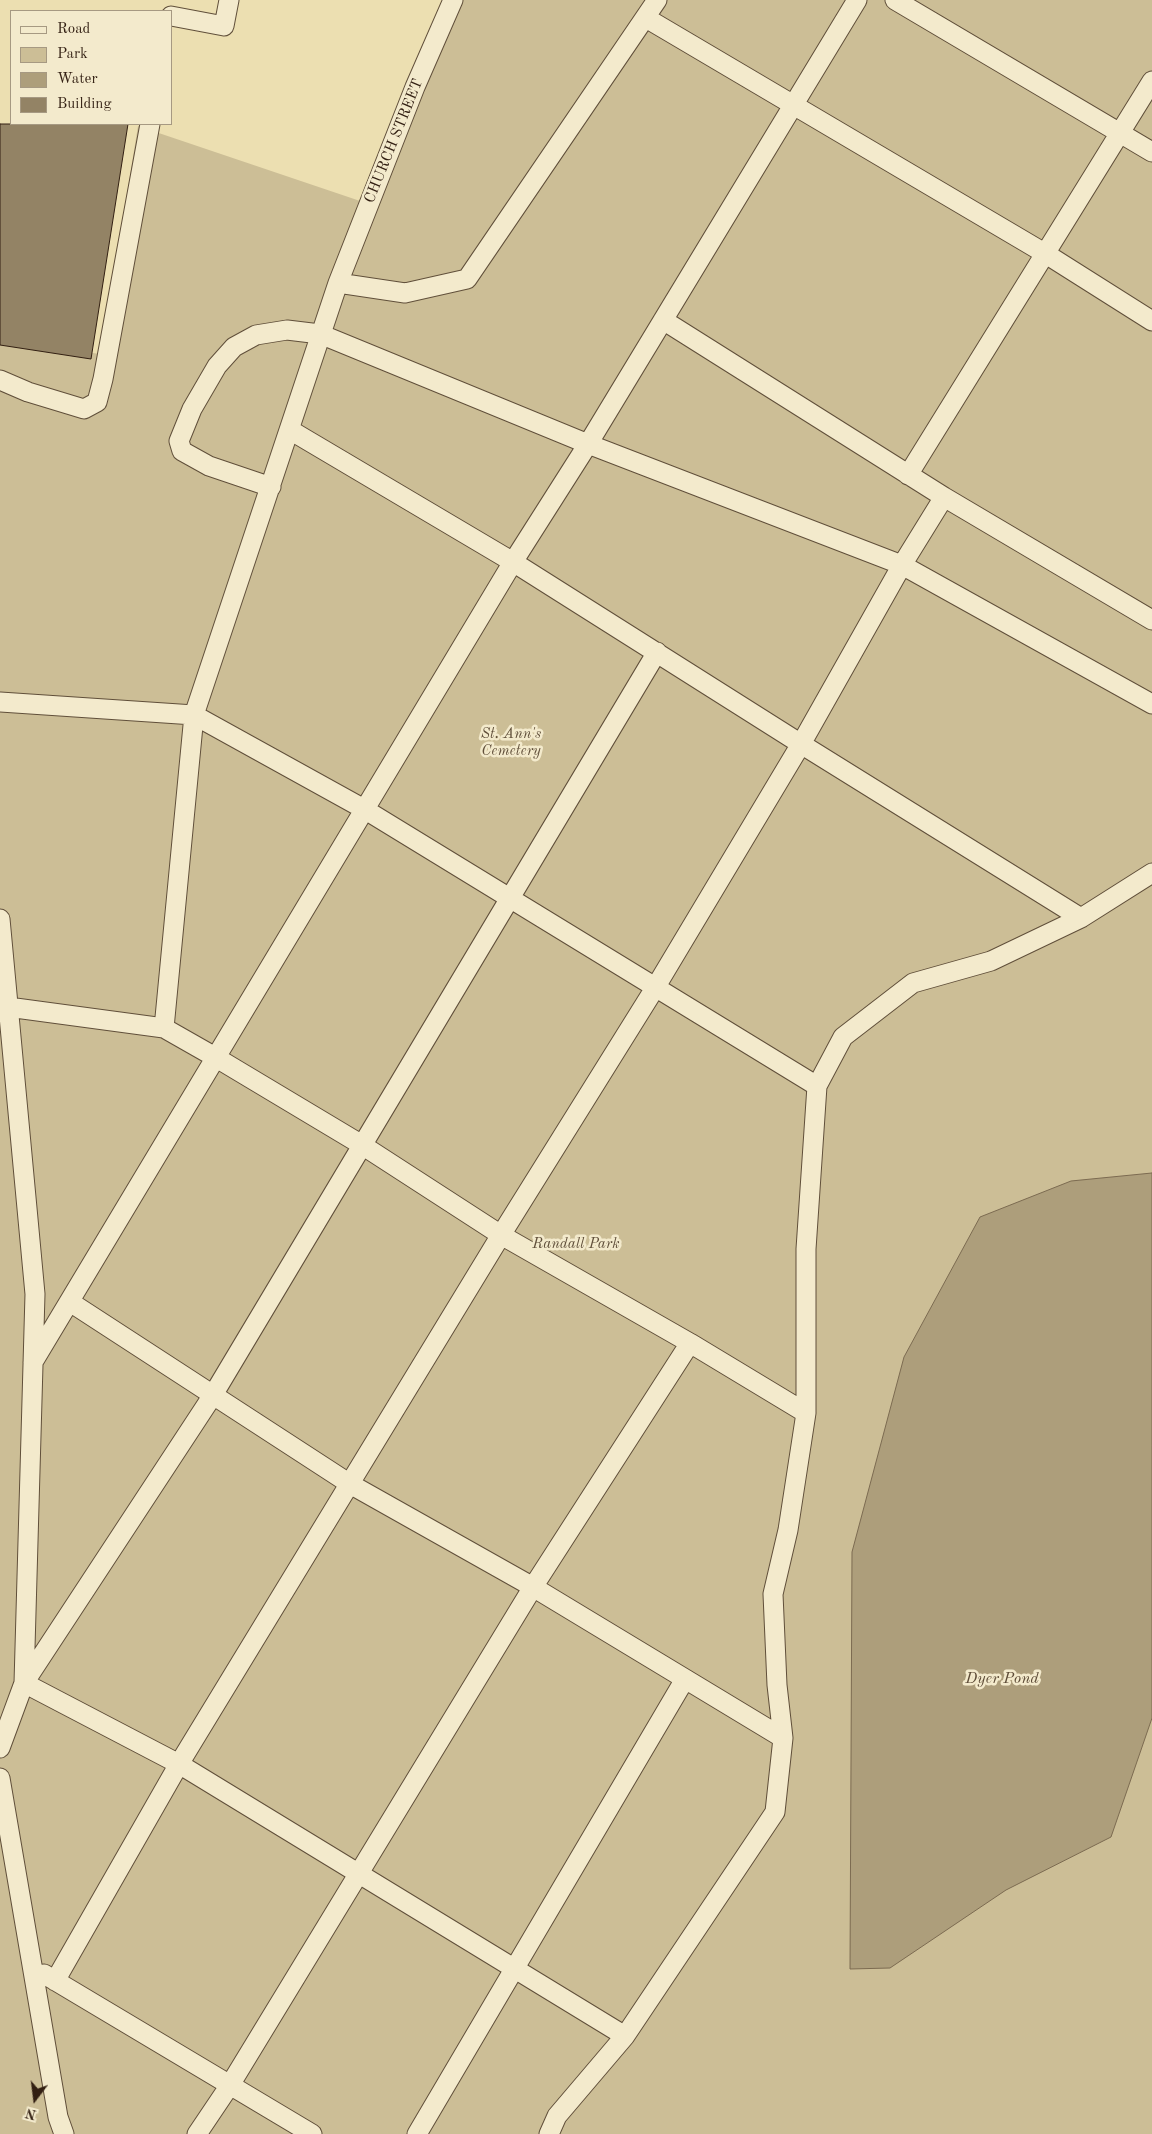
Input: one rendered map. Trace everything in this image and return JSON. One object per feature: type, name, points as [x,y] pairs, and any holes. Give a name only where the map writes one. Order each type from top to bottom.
[{"type":"street","points":[[172,16],[224,26],[229,0]]},
{"type":"street","name":"CHURCH STREET","points":[[164,1028],[194,715],[338,283],[414,87],[453,0]]},
{"type":"street","points":[[338,283],[405,293],[467,279],[657,0]]},
{"type":"street","points":[[33,1362],[513,562],[588,444],[857,0]]},
{"type":"street","points":[[895,0],[1152,152]]},
{"type":"street","points":[[646,18],[1046,254],[1152,321]]},
{"type":"street","points":[[908,475],[1152,81]]},
{"type":"street","points":[[0,380],[28,392],[84,408],[97,402],[103,379],[150,125]]},
{"type":"street","points":[[663,320],[908,475],[1152,620]]},
{"type":"street","points":[[271,487],[209,466],[182,451],[179,442],[197,400],[217,366],[234,346],[256,335],[287,330],[320,334],[588,444],[902,565],[1152,704]]},
{"type":"street","points":[[290,430],[513,562],[800,744],[1080,918]]},
{"type":"street","points":[[56,1981],[179,1764],[501,1235],[655,988],[800,744],[902,565],[944,497]]},
{"type":"street","points":[[0,1748],[24,1683],[213,1395],[656,652]]},
{"type":"street","points":[[0,702],[194,715],[364,809],[817,1086]]},
{"type":"street","points":[[549,2134],[557,2116],[626,2036],[775,1812],[783,1738],[777,1685],[773,1594],[788,1530],[806,1412],[806,1249],[817,1086],[843,1037],[913,982],[992,961],[1080,918],[1152,873]]},
{"type":"street","points":[[0,919],[35,1294],[24,1683]]},
{"type":"street","points":[[8,1007],[164,1028],[362,1145],[501,1235],[806,1412]]},
{"type":"street","points":[[70,1302],[350,1484],[533,1587],[783,1738]]},
{"type":"street","points":[[197,2134],[230,2085],[533,1587],[690,1343]]},
{"type":"street","points":[[417,2134],[685,1679]]},
{"type":"street","points":[[24,1683],[179,1764],[626,2036]]},
{"type":"street","points":[[0,1778],[58,2116],[64,2134]]},
{"type":"street","points":[[32,1967],[312,2134]]},
{"type":"green space","name":"St. Ann's Cemetery","points":[[454,0],[1152,0],[1152,2134],[0,2134],[0,342],[101,354],[138,126],[369,204]]},
{"type":"water","name":"Dyer Pond","points":[[1152,1173],[1152,1718],[1111,1837],[1006,1890],[890,1968],[850,1969],[852,1552],[904,1357],[980,1217],[1071,1181]]},
{"type":"building","points":[[0,124],[128,125],[91,359],[0,345]]},
{"type":"park label","name":"Randall Park","points":[[576,1244]]}]
